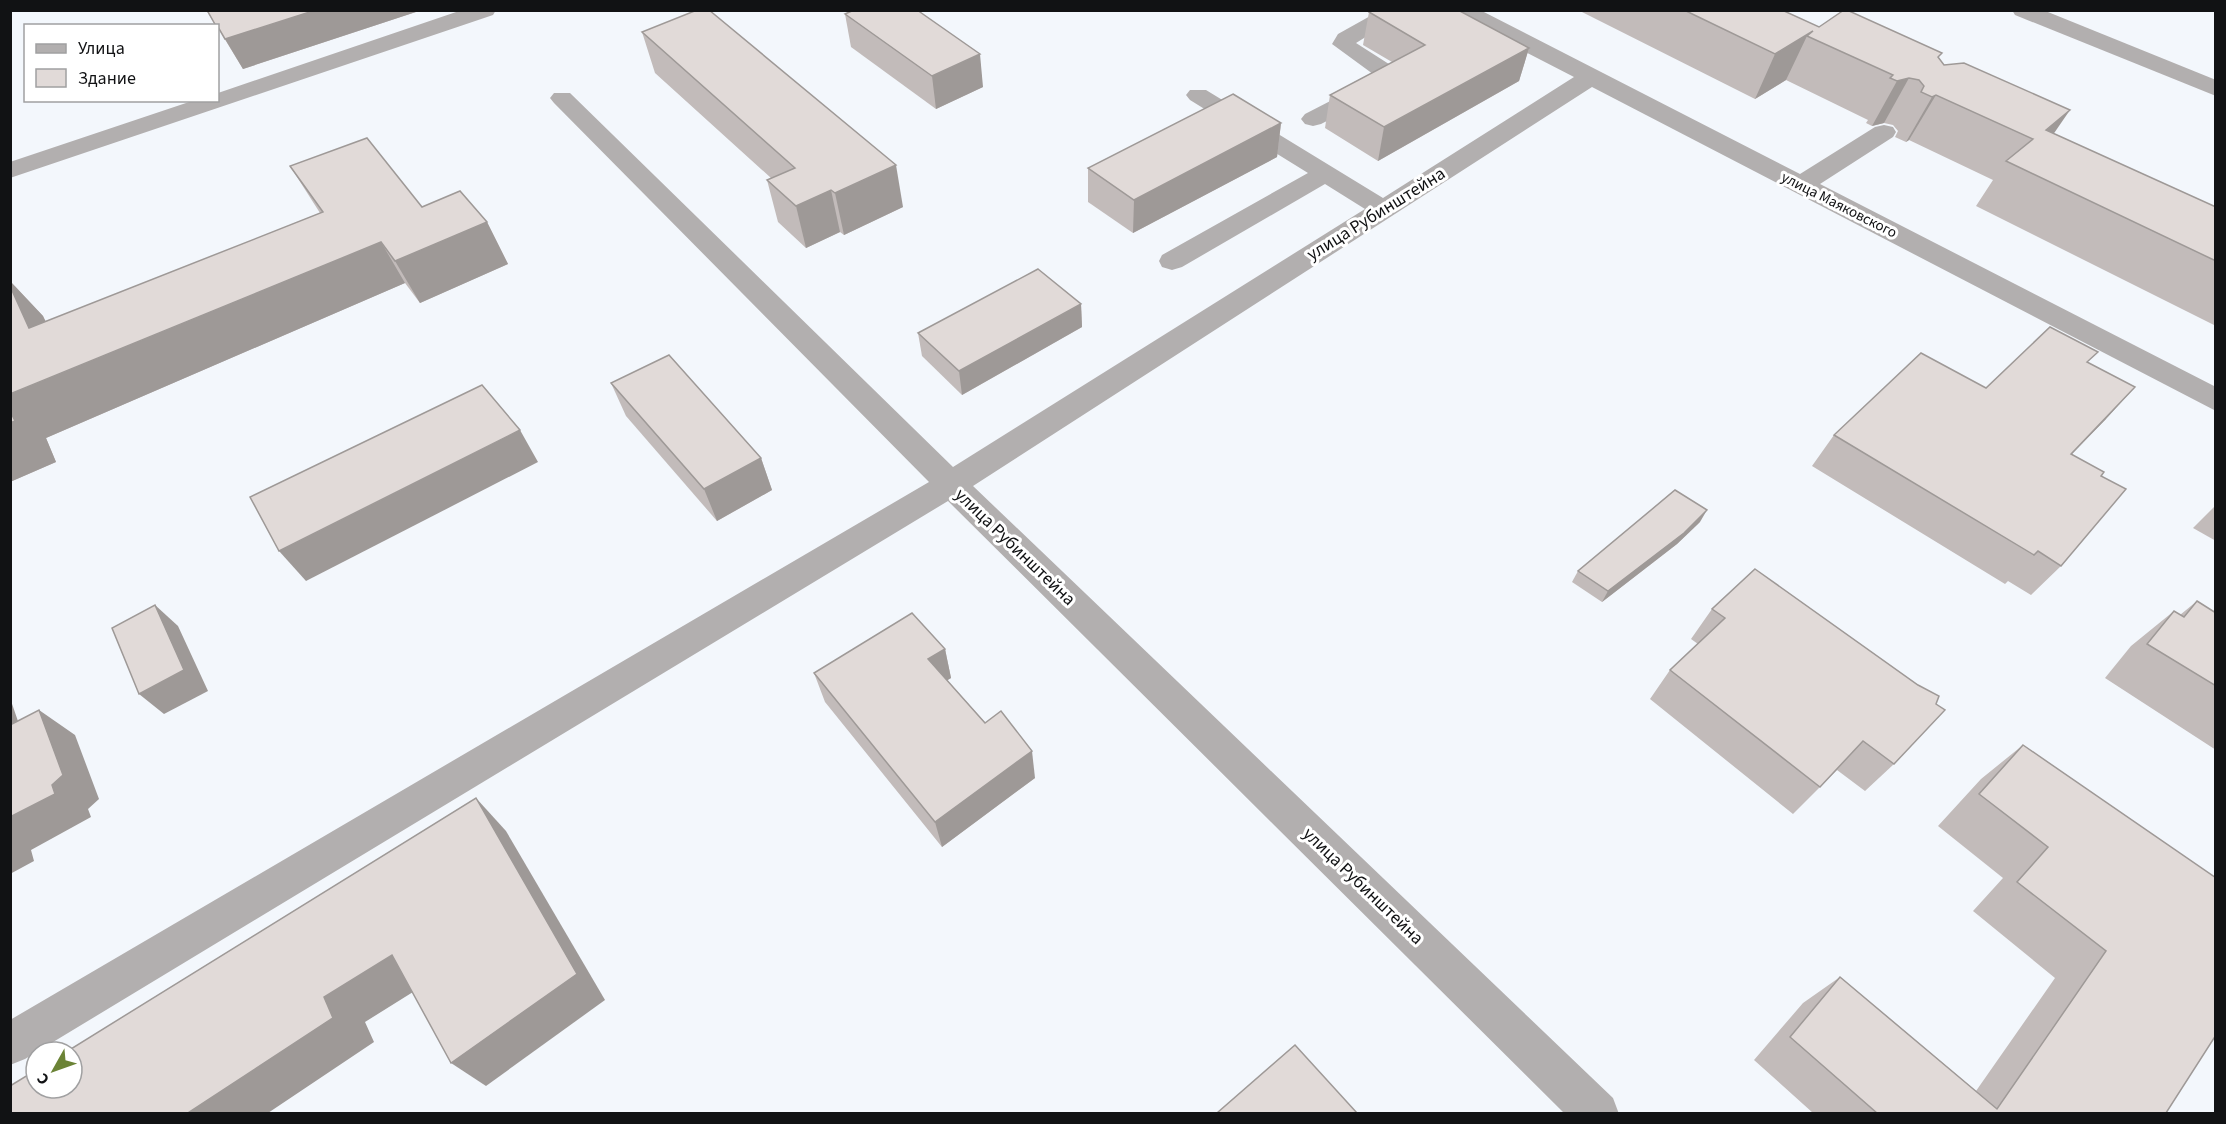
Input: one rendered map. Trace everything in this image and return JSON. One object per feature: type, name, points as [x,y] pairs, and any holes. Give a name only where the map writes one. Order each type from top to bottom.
[{"type":"street","points":[[219,100],[485,10]]},
{"type":"street","points":[[1313,118],[1387,81],[1384,71],[1343,44],[1346,39],[1398,10]]},
{"type":"street","name":"улица Маяковского","points":[[1462,10],[2216,400]]},
{"type":"street","points":[[2023,10],[2216,89]]},
{"type":"street","name":"улица Рубинштейна","points":[[1590,77],[951,484],[1597,1113]]},
{"type":"street","points":[[1198,95],[1383,209]]},
{"type":"street","points":[[10,1044],[951,484],[562,98]]},
{"type":"street","points":[[10,171],[214,102]]},
{"type":"street","points":[[1801,185],[1884,132]]},
{"type":"street","points":[[1172,261],[1325,174]]},
{"type":"building","points":[[207,10],[316,10],[225,39],[219,24],[215,24]]},
{"type":"building","points":[[697,10],[709,10],[896,165],[835,193],[831,190],[796,206],[767,180],[795,168],[642,32]]},
{"type":"building","points":[[854,10],[917,10],[980,54],[932,76],[845,14]]},
{"type":"building","points":[[1371,10],[1458,10],[1529,48],[1384,127],[1330,95],[1425,45],[1369,12]]},
{"type":"building","points":[[1684,10],[1782,10],[1819,27],[1847,10],[1942,53],[1938,57],[1944,65],[1964,63],[2070,110],[2046,130],[2216,207],[2216,261],[2006,161],[2033,139],[1936,95],[1932,97],[1921,92],[1924,86],[1919,80],[1909,78],[1897,81],[1890,78],[1893,75],[1807,36],[1813,31],[1775,54]]},
{"type":"building","points":[[1233,94],[1281,123],[1134,200],[1088,168]]},
{"type":"building","points":[[367,138],[422,207],[460,191],[487,222],[395,261],[381,242],[10,394],[10,286],[29,328],[323,212],[290,166]]},
{"type":"building","points":[[1038,269],[1081,304],[959,371],[918,333]]},
{"type":"building","points":[[2050,327],[2098,352],[2087,362],[2135,387],[2071,454],[2104,472],[2101,476],[2126,489],[2061,566],[2038,551],[2034,555],[1834,435],[1921,353],[1986,388]]},
{"type":"building","points":[[669,355],[761,458],[704,489],[611,383]]},
{"type":"building","points":[[482,385],[520,430],[279,551],[250,497]]},
{"type":"building","points":[[10,411],[15,421],[10,423]]},
{"type":"building","points":[[1675,490],[1707,510],[1684,533],[1608,591],[1578,571]]},
{"type":"building","points":[[1755,569],[1918,685],[1939,696],[1936,704],[1945,710],[1894,764],[1863,741],[1820,787],[1670,670],[1725,618],[1712,609]]},
{"type":"building","points":[[2197,601],[2216,613],[2216,686],[2147,644],[2174,611],[2184,617]]},
{"type":"building","points":[[155,605],[184,670],[139,694],[112,628]]},
{"type":"building","points":[[912,613],[945,649],[928,659],[985,723],[1001,711],[1032,751],[935,822],[814,673]]},
{"type":"building","points":[[39,710],[63,775],[52,785],[55,794],[10,817],[10,725]]},
{"type":"building","points":[[2023,745],[2216,878],[2216,1035],[2166,1113],[1877,1113],[1790,1037],[1840,977],[1997,1109],[2106,951],[2017,882],[2048,847],[1979,794]]},
{"type":"building","points":[[476,798],[577,974],[451,1063],[392,955],[324,997],[333,1018],[188,1113],[10,1113],[10,1086],[24,1077],[24,1100],[84,1100],[84,1041]]},
{"type":"building","points":[[1295,1045],[1357,1113],[1217,1113]]}]
